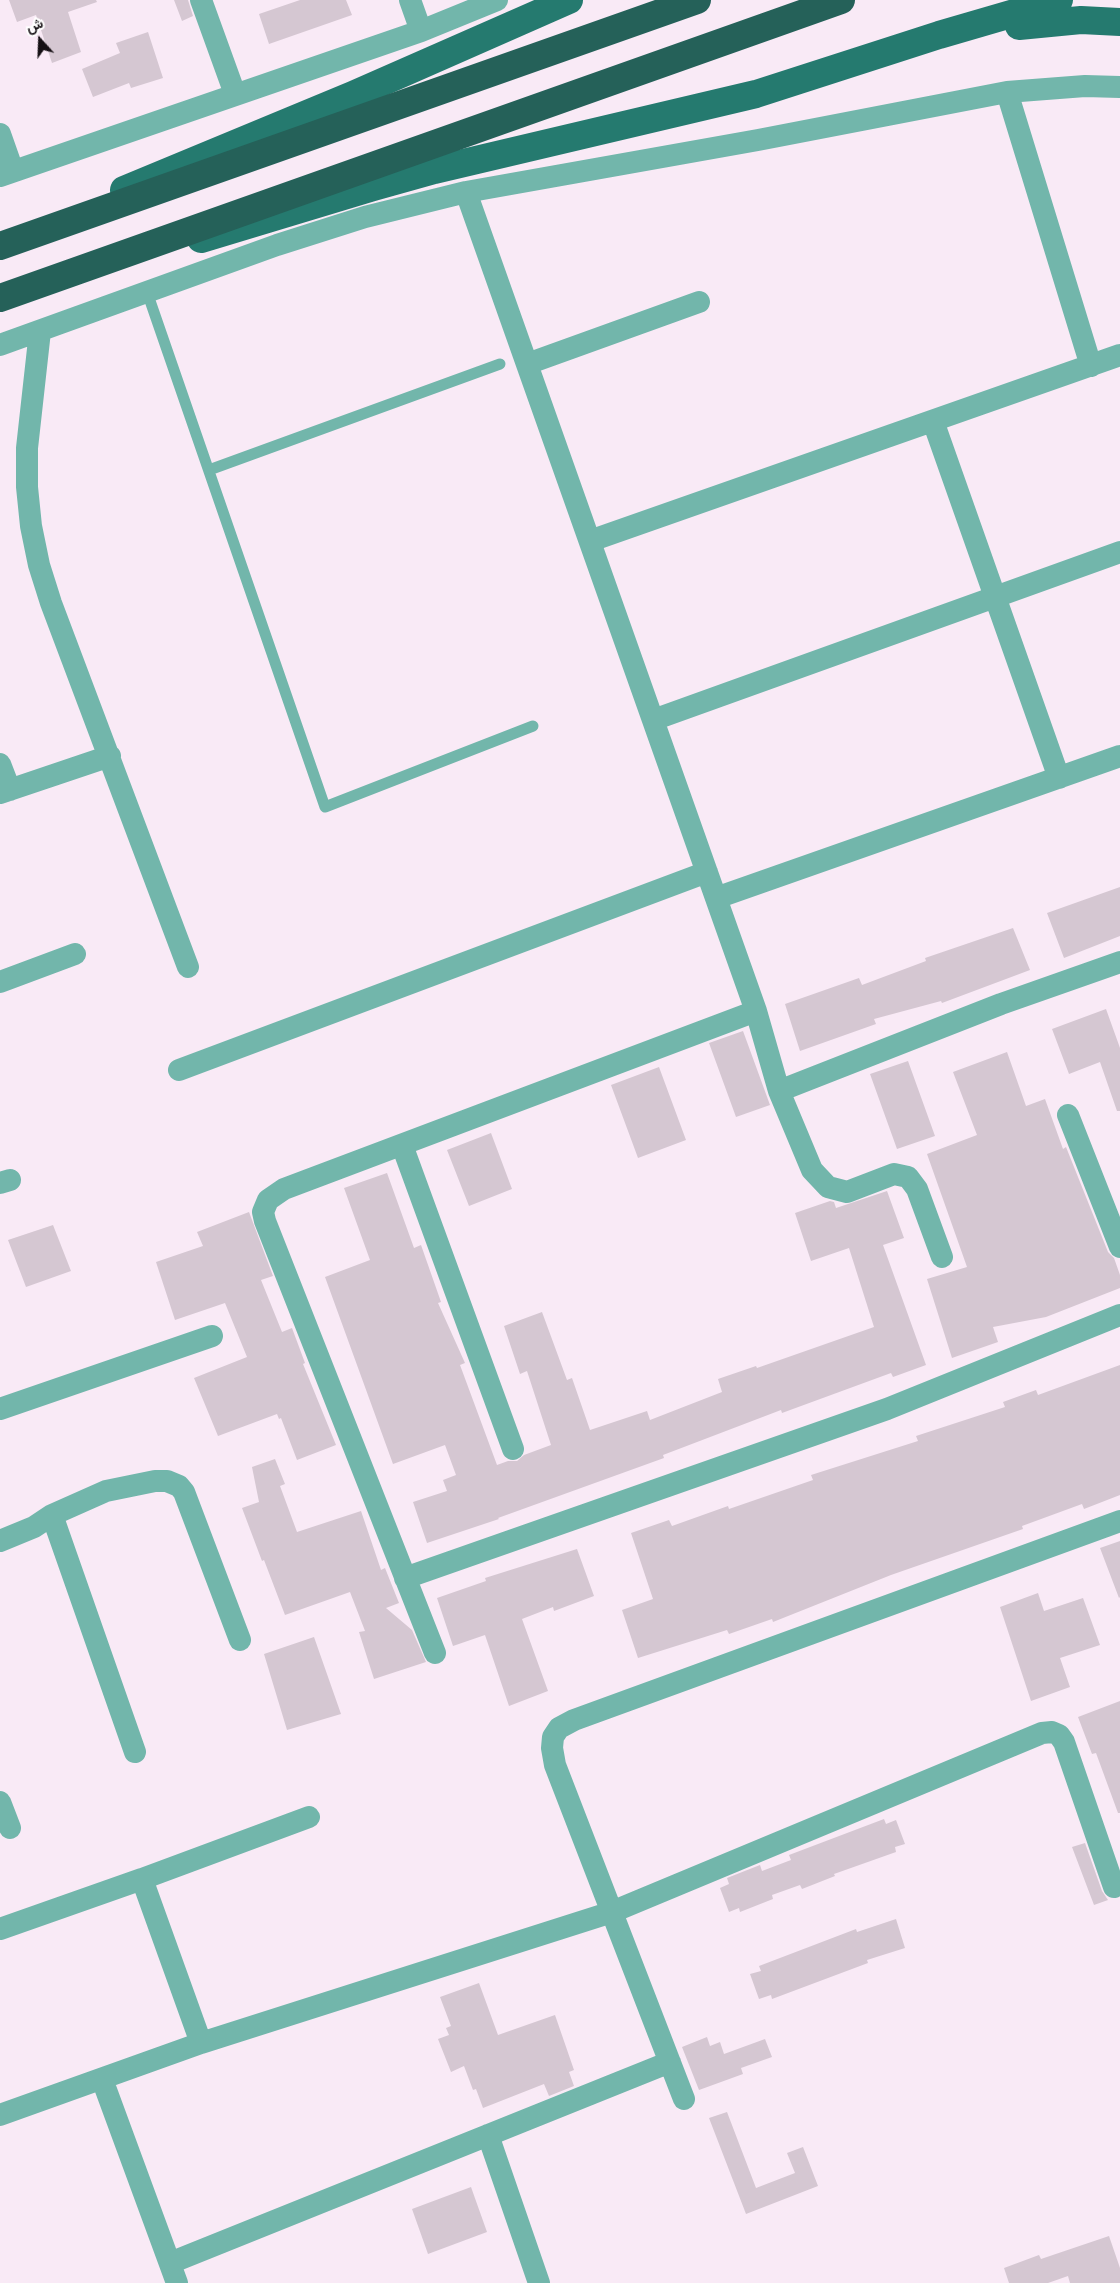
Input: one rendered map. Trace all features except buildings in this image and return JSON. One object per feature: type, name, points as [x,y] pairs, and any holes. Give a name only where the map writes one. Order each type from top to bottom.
[{"type":"highway","points":[[0,246],[697,0]]},
{"type":"highway","points":[[1,298],[841,0]]},
{"type":"main road","points":[[0,242],[353,95],[569,0]]},
{"type":"main road","points":[[1,298],[373,187],[756,94],[1059,0]]},
{"type":"main road","points":[[888,52],[921,51],[990,32],[1050,22],[1081,20],[1120,22]]},
{"type":"street","points":[[201,0],[236,94]]},
{"type":"street","points":[[410,0],[421,31]]},
{"type":"street","points":[[0,134],[6,174],[421,31],[497,0]]},
{"type":"street","points":[[0,345],[277,245],[365,217],[466,192],[758,140],[1007,92],[1085,86],[1120,87]]},
{"type":"street","points":[[1007,92],[1091,366]]},
{"type":"street","points":[[466,192],[756,1011],[779,1091],[812,1170],[819,1180],[828,1187],[847,1192],[894,1174],[908,1177],[918,1190],[942,1257]]},
{"type":"street","points":[[527,364],[700,302]]},
{"type":"street","points":[[40,331],[27,448],[27,487],[31,526],[39,565],[51,603],[188,967]]},
{"type":"street","points":[[590,541],[1120,355]]},
{"type":"street","points":[[933,420],[1059,778]]},
{"type":"street","points":[[653,720],[1120,552]]},
{"type":"street","points":[[0,764],[5,791],[110,756]]},
{"type":"street","points":[[716,898],[1120,756]]},
{"type":"street","points":[[178,1070],[707,872]]},
{"type":"street","points":[[0,982],[75,954]]},
{"type":"street","points":[[779,1091],[1001,1004],[1120,962]]},
{"type":"street","points":[[435,1653],[265,1221],[263,1212],[268,1200],[284,1189],[756,1011]]},
{"type":"street","points":[[1068,1115],[1120,1248]]},
{"type":"street","points":[[402,1145],[513,1449]]},
{"type":"street","points":[[405,1578],[887,1409],[1120,1315]]},
{"type":"street","points":[[0,1409],[212,1336]]},
{"type":"street","points":[[0,1541],[34,1527],[52,1515],[106,1491],[155,1481],[174,1483],[184,1492],[240,1640]]},
{"type":"street","points":[[52,1515],[135,1752]]},
{"type":"street","points":[[684,2099],[555,1765],[552,1748],[553,1737],[559,1728],[574,1720],[1120,1521]]},
{"type":"street","points":[[0,2115],[201,2043],[612,1912],[1033,1737],[1052,1732],[1059,1735],[1070,1756],[1114,1887]]},
{"type":"street","points":[[0,1802],[10,1828]]},
{"type":"street","points":[[0,1929],[309,1817]]},
{"type":"street","points":[[142,1879],[201,2043]]},
{"type":"street","points":[[102,2079],[173,2273],[488,2135],[670,2062]]},
{"type":"street","points":[[488,2135],[540,2283]]},
{"type":"lane","points":[[147,292],[325,807],[533,726]]},
{"type":"lane","points":[[208,470],[500,364]]}]
